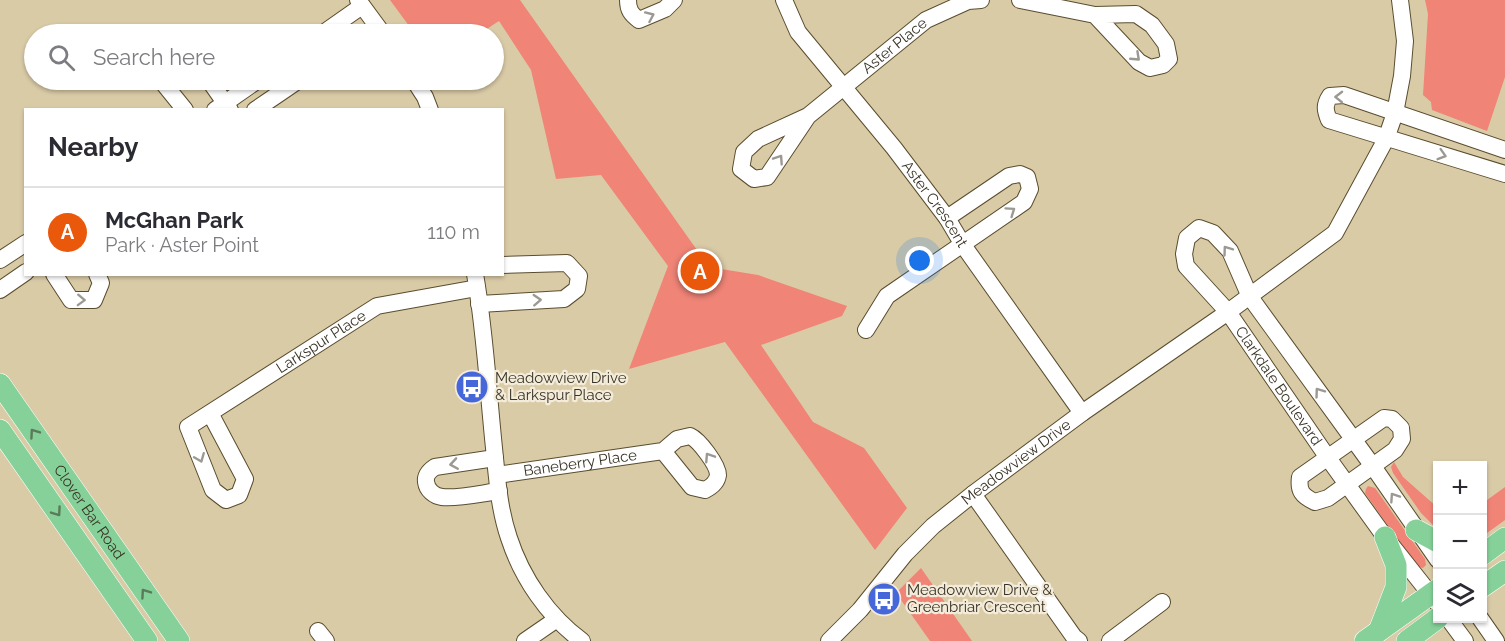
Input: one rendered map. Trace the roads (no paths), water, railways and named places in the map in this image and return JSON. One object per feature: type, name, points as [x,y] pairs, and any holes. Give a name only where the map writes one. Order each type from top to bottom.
[{"type":"main road","name":"Clover Bar Road","points":[[0,384],[179,641]]},
{"type":"main road","name":"Clover Bar Road","points":[[0,430],[147,641]]},
{"type":"main road","points":[[1416,530],[1433,540]]},
{"type":"main road","points":[[1372,636],[1396,587],[1396,566],[1385,537]]},
{"type":"main road","points":[[1487,584],[1505,571]]},
{"type":"main road","points":[[1372,636],[1433,597]]},
{"type":"main road","points":[[1407,641],[1433,622]]},
{"type":"street","points":[[628,0],[628,8],[639,20],[665,9],[674,0]]},
{"type":"street","name":"Aster Crescent","points":[[784,0],[798,32],[947,218],[963,245],[1082,413]]},
{"type":"street","name":"Aster Place","points":[[808,116],[926,20],[968,1],[981,0]]},
{"type":"street","points":[[1020,0],[1095,15]]},
{"type":"street","name":"Meadowview Drive","points":[[829,641],[860,610],[905,554],[933,526],[1082,413],[1250,297],[1335,233],[1386,139],[1395,113],[1402,76],[1405,40],[1400,0]]},
{"type":"street","points":[[334,24],[360,3],[371,24]]},
{"type":"street","points":[[169,90],[182,108]]},
{"type":"street","points":[[215,90],[224,107],[245,90]]},
{"type":"street","points":[[258,108],[284,90]]},
{"type":"street","points":[[420,90],[429,108]]},
{"type":"street","points":[[1505,150],[1344,95],[1330,96],[1325,104],[1329,120],[1505,174]]},
{"type":"street","points":[[867,330],[887,296],[1024,202],[1030,189],[1027,177],[1020,174],[1009,176],[947,218]]},
{"type":"street","points":[[1228,312],[1186,266],[1184,254],[1187,238],[1199,228],[1214,233],[1230,250],[1250,297]]},
{"type":"street","points":[[0,260],[24,244]]},
{"type":"street","points":[[504,265],[567,263],[579,276],[577,289],[564,299],[477,289],[498,483],[508,537],[520,567],[537,594],[557,619],[582,641]]},
{"type":"street","points":[[0,290],[24,273]]},
{"type":"street","points":[[55,276],[71,300],[94,300],[101,283],[98,276]]},
{"type":"street","name":"Larkspur Place","points":[[210,413],[245,479],[240,495],[226,500],[213,490],[188,427],[377,306],[477,289]]},
{"type":"street","name":"Clarkdale Boulevard","points":[[1250,297],[1372,465],[1433,554]]},
{"type":"street","name":"Clarkdale Boulevard","points":[[1228,312],[1385,537],[1433,594]]},
{"type":"street","name":"Clarkdale Boulevard","points":[[1384,418],[1392,420],[1401,428],[1402,439],[1395,450],[1328,498],[1315,502],[1303,496],[1299,488],[1300,477],[1353,439],[1384,418]]},
{"type":"street","name":"Baneberry Place","points":[[498,483],[663,452]]},
{"type":"street","points":[[495,458],[435,467],[426,476],[426,484],[429,490],[441,497],[498,483]]},
{"type":"street","points":[[973,494],[1079,641]]},
{"type":"street","points":[[1110,641],[1162,602]]},
{"type":"street","points":[[525,641],[557,619]]},
{"type":"street","points":[[1452,623],[1465,641]]},
{"type":"street","points":[[1483,623],[1496,641]]},
{"type":"place","name":"McGhan Park","points":[[700,271]]},
{"type":"place","name":"Meadowview Drive & Larkspur Place","points":[[472,387]]},
{"type":"place","name":"Meadowview Drive & Greenbriar Crescent","points":[[884,599]]}]
